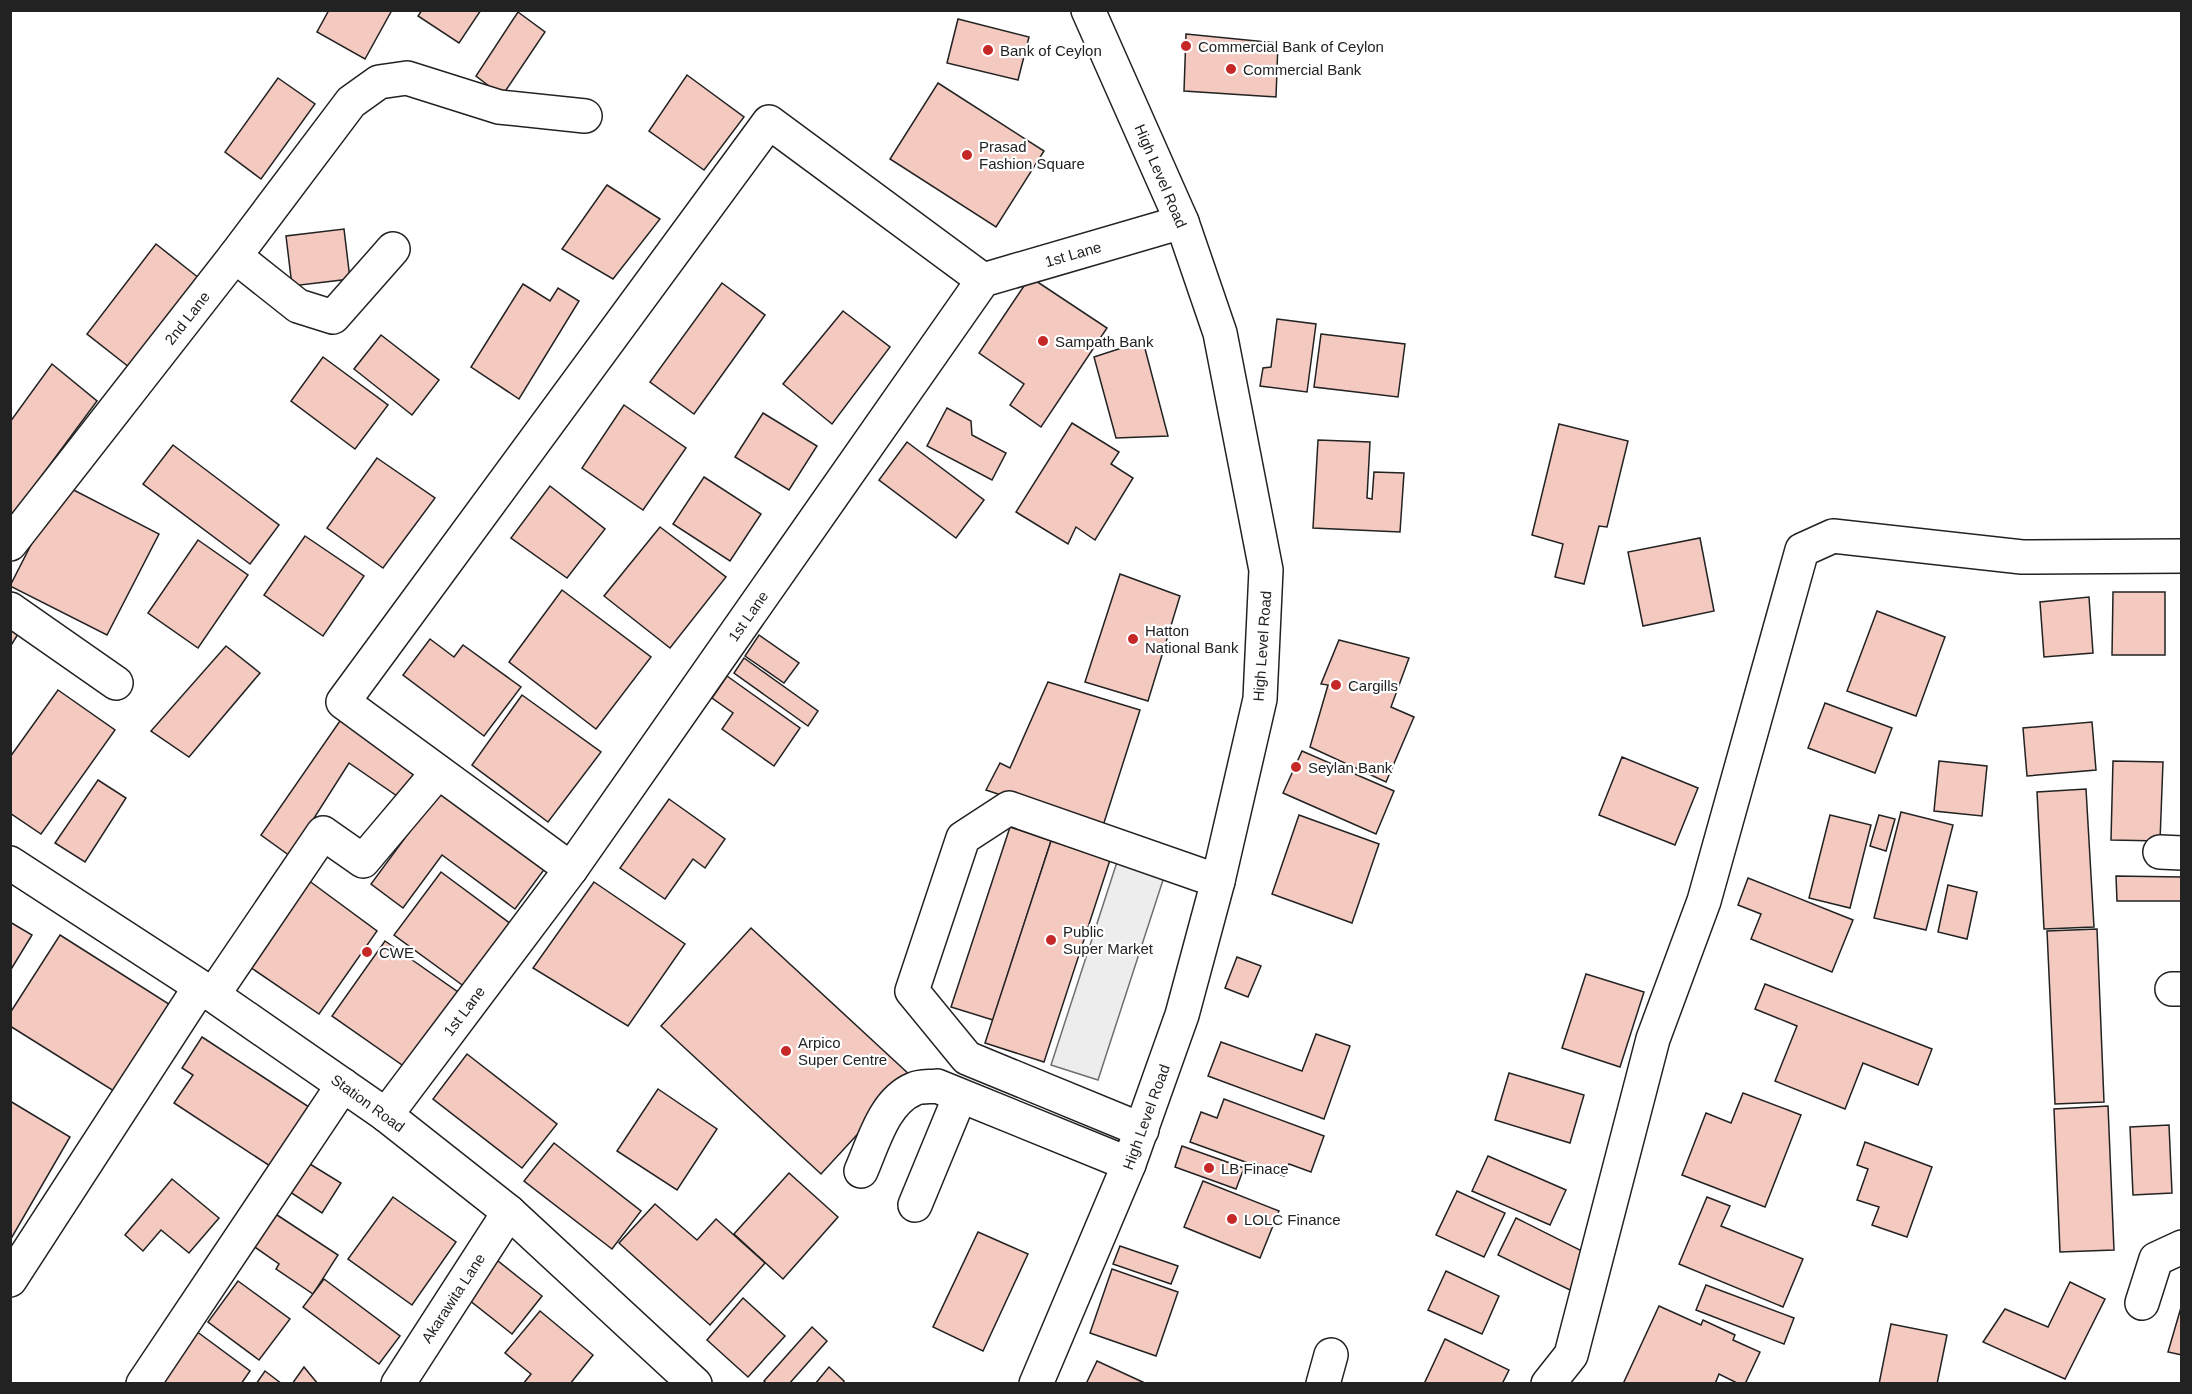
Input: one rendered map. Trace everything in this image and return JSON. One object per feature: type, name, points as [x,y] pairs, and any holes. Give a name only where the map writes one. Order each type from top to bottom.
[{"type":"main road","name":"High Level Road","points":[[1036,1383],[1129,1164],[1182,1015],[1218,881],[1260,699],[1266,570],[1220,333],[1182,222],[1088,10]]},
{"type":"main road","name":"2nd Lane","points":[[10,544],[235,256],[351,102],[379,82],[407,78],[499,107],[585,116]]},
{"type":"main road","points":[[571,869],[343,702],[769,122],[983,280]]},
{"type":"main road","name":"1st Lane","points":[[386,1115],[571,869],[983,280],[1182,222]]},
{"type":"main road","points":[[235,256],[298,306],[333,317],[393,249]]},
{"type":"main road","points":[[1548,1383],[1571,1355],[1653,1040],[1704,901],[1802,550],[1833,536],[2022,557],[2181,556]]},
{"type":"main road","points":[[10,609],[116,683]]},
{"type":"main road","points":[[10,1280],[206,991],[323,833],[363,861],[438,772]]},
{"type":"main road","points":[[1142,1130],[967,1058],[912,991],[963,838],[1009,808],[1218,881]]},
{"type":"main road","name":"Station Road","points":[[10,863],[206,991],[386,1115],[509,1212],[695,1383]]},
{"type":"main road","points":[[143,1383],[343,1085]]},
{"type":"main road","points":[[861,1171],[886,1115],[900,1096],[916,1087],[937,1086],[1129,1164]]},
{"type":"main road","points":[[915,1205],[960,1096]]},
{"type":"main road","name":"Akarawita Lane","points":[[398,1383],[509,1212]]},
{"type":"main road","points":[[2142,1303],[2156,1259],[2181,1247]]},
{"type":"shaded area","points":[[1118,859],[1165,874],[1098,1080],[1051,1065]]},
{"type":"building","points":[[329,10],[392,10],[365,59],[317,32]]},
{"type":"building","points":[[422,10],[481,10],[459,43],[418,16]]},
{"type":"building","points":[[518,12],[545,32],[502,96],[476,76]]},
{"type":"building","name":"Bank of Ceylon","points":[[958,19],[1029,37],[1018,80],[947,63]]},
{"type":"building","name":"Commercial Bank","points":[[1186,34],[1278,43],[1276,97],[1184,91]]},
{"type":"building","points":[[687,75],[744,117],[704,170],[649,131]]},
{"type":"building","points":[[278,78],[315,104],[261,179],[225,152]]},
{"type":"building","name":"Prasad Fashion Square","points":[[938,83],[1044,151],[996,227],[890,159]]},
{"type":"building","points":[[607,185],[660,219],[613,279],[562,249]]},
{"type":"building","points":[[344,229],[350,279],[292,286],[286,236]]},
{"type":"building","points":[[156,244],[204,282],[134,371],[87,334]]},
{"type":"building","name":"Sampath Bank","points":[[1030,277],[1107,328],[1041,427],[1010,405],[1024,384],[979,353]]},
{"type":"building","points":[[722,283],[765,315],[694,414],[650,382]]},
{"type":"building","points":[[523,284],[550,301],[558,288],[579,301],[519,399],[471,367]]},
{"type":"building","points":[[843,311],[890,347],[832,424],[783,384]]},
{"type":"building","points":[[1277,319],[1316,324],[1307,392],[1260,386],[1263,368],[1271,367]]},
{"type":"building","points":[[1321,334],[1405,344],[1398,397],[1314,387]]},
{"type":"building","points":[[381,335],[439,380],[412,415],[354,369]]},
{"type":"building","points":[[1143,341],[1168,436],[1116,438],[1094,357]]},
{"type":"building","points":[[323,357],[388,405],[355,449],[291,401]]},
{"type":"building","points":[[52,364],[97,401],[12,516],[10,515],[10,422]]},
{"type":"building","points":[[624,405],[686,448],[643,510],[582,468]]},
{"type":"building","points":[[947,408],[971,421],[972,435],[1006,453],[992,480],[927,446]]},
{"type":"building","points":[[763,413],[817,446],[789,490],[735,457]]},
{"type":"building","points":[[1072,423],[1119,452],[1111,464],[1133,478],[1095,540],[1076,527],[1068,544],[1016,512]]},
{"type":"building","points":[[1559,424],[1628,441],[1607,527],[1599,526],[1584,584],[1555,577],[1563,544],[1532,535]]},
{"type":"building","points":[[1318,440],[1370,442],[1367,498],[1372,499],[1374,472],[1404,473],[1400,532],[1313,528]]},
{"type":"building","points":[[907,442],[984,500],[956,538],[879,480]]},
{"type":"building","points":[[173,445],[279,525],[250,564],[143,484]]},
{"type":"building","points":[[377,458],[435,498],[383,568],[327,528]]},
{"type":"building","points":[[704,477],[761,514],[730,561],[673,524]]},
{"type":"building","points":[[62,484],[159,534],[107,635],[10,586]]},
{"type":"building","points":[[550,486],[605,529],[567,578],[511,538]]},
{"type":"building","points":[[660,527],[726,577],[670,648],[604,596]]},
{"type":"building","points":[[305,536],[364,576],[323,636],[264,595]]},
{"type":"building","points":[[1700,538],[1714,611],[1643,626],[1628,552]]},
{"type":"building","points":[[198,540],[248,575],[198,648],[148,613]]},
{"type":"building","name":"Hatton National Bank","points":[[1120,574],[1180,596],[1148,701],[1085,682]]},
{"type":"building","points":[[562,590],[651,657],[596,729],[509,662]]},
{"type":"building","points":[[2113,592],[2165,592],[2165,655],[2112,655]]},
{"type":"building","points":[[2089,597],[2093,653],[2044,657],[2040,602]]},
{"type":"building","points":[[1877,611],[1945,637],[1916,716],[1847,691]]},
{"type":"building","points":[[10,619],[23,626],[10,647]]},
{"type":"building","points":[[759,635],[799,663],[784,683],[745,656]]},
{"type":"building","points":[[430,639],[454,657],[463,645],[521,687],[484,736],[403,675]]},
{"type":"building","points":[[1339,640],[1409,658],[1391,707],[1414,717],[1386,782],[1310,747],[1328,685],[1321,684]]},
{"type":"building","points":[[226,646],[260,673],[189,757],[151,731]]},
{"type":"building","points":[[744,658],[818,711],[808,726],[734,673]]},
{"type":"building","points":[[727,676],[800,728],[774,766],[722,729],[733,713],[712,698]]},
{"type":"building","points":[[1048,682],[1140,710],[1102,829],[986,790],[1000,763],[1010,768]]},
{"type":"building","points":[[58,690],[115,730],[41,834],[10,813],[10,757]]},
{"type":"building","points":[[522,695],[601,752],[548,822],[472,765]]},
{"type":"building","points":[[1825,703],[1892,728],[1875,773],[1808,748]]},
{"type":"building","points":[[342,718],[418,771],[400,798],[349,763],[290,856],[261,835]]},
{"type":"building","points":[[2092,722],[2096,770],[2027,776],[2023,728]]},
{"type":"building","points":[[1302,751],[1394,791],[1376,834],[1283,793]]},
{"type":"building","points":[[1622,757],[1698,788],[1675,845],[1599,815]]},
{"type":"building","points":[[1939,761],[1987,766],[1982,816],[1934,811]]},
{"type":"building","points":[[2113,761],[2163,762],[2160,841],[2111,840]]},
{"type":"building","points":[[98,780],[126,798],[85,862],[55,843]]},
{"type":"building","points":[[441,789],[546,867],[515,909],[442,855],[403,908],[371,884]]},
{"type":"building","points":[[2086,789],[2094,927],[2044,929],[2037,792]]},
{"type":"building","points":[[669,799],[725,839],[705,868],[693,859],[665,899],[620,868]]},
{"type":"building","points":[[1901,812],[1953,825],[1926,930],[1874,918]]},
{"type":"building","points":[[1299,815],[1379,844],[1352,923],[1272,894]]},
{"type":"building","points":[[1830,815],[1871,825],[1850,908],[1809,898]]},
{"type":"building","points":[[1879,815],[1895,819],[1886,851],[1870,846]]},
{"type":"building","points":[[1010,827],[1051,841],[993,1020],[951,1007]]},
{"type":"building","name":"Public Super Market","points":[[1051,841],[1110,860],[1044,1062],[985,1043]]},
{"type":"building","points":[[441,872],[511,924],[465,987],[394,935]]},
{"type":"building","points":[[2116,876],[2182,877],[2182,901],[2117,901]]},
{"type":"building","points":[[1748,878],[1853,920],[1832,972],[1751,939],[1761,914],[1738,905]]},
{"type":"building","points":[[308,880],[377,931],[319,1014],[247,965]]},
{"type":"building","points":[[594,882],[685,944],[628,1026],[533,968]]},
{"type":"building","points":[[1948,885],[1977,892],[1967,939],[1938,932]]},
{"type":"building","points":[[10,922],[32,935],[10,971]]},
{"type":"building","name":"Arpico Super Centre","points":[[751,928],[911,1076],[821,1174],[661,1026]]},
{"type":"building","points":[[2097,929],[2104,1102],[2055,1104],[2047,931]]},
{"type":"building","points":[[60,935],[172,1006],[117,1093],[10,1026],[10,1013]]},
{"type":"building","points":[[385,941],[458,992],[405,1067],[332,1016]]},
{"type":"building","points":[[1237,957],[1261,966],[1248,997],[1225,988]]},
{"type":"building","points":[[1586,974],[1644,992],[1620,1067],[1562,1048]]},
{"type":"building","points":[[1765,984],[1932,1049],[1918,1085],[1863,1063],[1845,1109],[1775,1081],[1797,1026],[1755,1009]]},
{"type":"building","points":[[1316,1034],[1350,1046],[1324,1119],[1208,1076],[1221,1042],[1302,1071]]},
{"type":"building","points":[[202,1037],[309,1107],[270,1166],[174,1103],[193,1075],[182,1068]]},
{"type":"building","points":[[467,1054],[557,1124],[522,1168],[433,1099]]},
{"type":"building","points":[[1509,1073],[1584,1095],[1570,1143],[1495,1120]]},
{"type":"building","points":[[658,1089],[717,1129],[677,1190],[617,1151]]},
{"type":"building","points":[[1743,1093],[1801,1115],[1765,1207],[1682,1175],[1706,1113],[1731,1123]]},
{"type":"building","points":[[1224,1099],[1324,1136],[1311,1172],[1289,1164],[1284,1176],[1190,1142],[1201,1112],[1217,1118]]},
{"type":"building","points":[[10,1101],[70,1137],[12,1237],[10,1236]]},
{"type":"building","points":[[2108,1106],[2114,1250],[2060,1252],[2054,1109]]},
{"type":"building","points":[[2169,1125],[2172,1193],[2133,1195],[2130,1127]]},
{"type":"building","points":[[1865,1142],[1932,1167],[1907,1237],[1872,1225],[1879,1207],[1857,1200],[1868,1169],[1857,1165]]},
{"type":"building","points":[[554,1143],[641,1211],[612,1249],[524,1181]]},
{"type":"building","name":"LB Finace","points":[[1182,1146],[1244,1168],[1236,1189],[1175,1167]]},
{"type":"building","points":[[1488,1156],[1566,1190],[1550,1225],[1472,1191]]},
{"type":"building","points":[[305,1161],[341,1183],[322,1213],[287,1190]]},
{"type":"building","points":[[789,1173],[838,1217],[783,1279],[734,1234]]},
{"type":"building","points":[[172,1179],[219,1218],[189,1253],[161,1230],[143,1251],[125,1235]]},
{"type":"building","name":"LOLC Finance","points":[[1203,1181],[1279,1211],[1260,1258],[1184,1227]]},
{"type":"building","points":[[1457,1191],[1505,1213],[1484,1257],[1436,1235]]},
{"type":"building","points":[[393,1197],[456,1242],[412,1305],[348,1259]]},
{"type":"building","points":[[1707,1197],[1730,1206],[1721,1226],[1803,1259],[1783,1307],[1679,1264]]},
{"type":"building","points":[[655,1204],[697,1240],[716,1219],[765,1263],[710,1325],[619,1243]]},
{"type":"building","points":[[271,1211],[338,1255],[313,1294],[276,1269],[279,1264],[249,1243]]},
{"type":"building","points":[[1516,1218],[1588,1254],[1570,1290],[1498,1255]]},
{"type":"building","points":[[978,1232],[1028,1254],[983,1351],[933,1327]]},
{"type":"building","points":[[1120,1246],[1178,1266],[1171,1284],[1113,1264]]},
{"type":"building","points":[[493,1257],[542,1296],[512,1334],[464,1296]]},
{"type":"building","points":[[1112,1269],[1178,1292],[1156,1356],[1090,1333]]},
{"type":"building","points":[[1446,1271],[1499,1296],[1482,1334],[1428,1310]]},
{"type":"building","points":[[324,1279],[400,1336],[379,1364],[303,1307]]},
{"type":"building","points":[[238,1281],[290,1319],[259,1360],[208,1322]]},
{"type":"building","points":[[2070,1282],[2105,1299],[2065,1379],[1983,1342],[2005,1309],[2048,1327]]},
{"type":"building","points":[[1706,1285],[1794,1318],[1784,1344],[1696,1310]]},
{"type":"building","points":[[743,1298],[785,1336],[748,1377],[707,1340]]},
{"type":"building","points":[[2182,1304],[2182,1355],[2168,1352]]},
{"type":"building","points":[[1659,1306],[1701,1325],[1703,1320],[1735,1335],[1733,1340],[1760,1352],[1745,1384],[1739,1384],[1719,1374],[1715,1384],[1623,1384]]},
{"type":"building","points":[[540,1311],[593,1355],[570,1384],[523,1384],[531,1374],[505,1353]]},
{"type":"building","points":[[1891,1324],[1947,1335],[1937,1384],[1879,1384]]},
{"type":"building","points":[[812,1327],[827,1341],[789,1384],[767,1384],[764,1381]]},
{"type":"building","points":[[192,1328],[250,1371],[241,1384],[155,1384]]},
{"type":"building","points":[[1445,1339],[1509,1370],[1502,1384],[1424,1384]]},
{"type":"building","points":[[1097,1361],[1147,1384],[1086,1384]]},
{"type":"building","points":[[304,1367],[318,1384],[292,1384]]},
{"type":"building","points":[[829,1367],[844,1381],[843,1384],[815,1384]]},
{"type":"building","points":[[265,1371],[282,1384],[256,1384]]},
{"type":"place","name":"Commercial Bank of Ceylon","points":[[1186,46]]},
{"type":"place","name":"Bank of Ceylon","points":[[988,50]]},
{"type":"place","name":"Commercial Bank","points":[[1231,69]]},
{"type":"place","name":"Prasad Fashion Square","points":[[967,155]]},
{"type":"place","name":"Sampath Bank","points":[[1043,341]]},
{"type":"place","name":"Hatton National Bank","points":[[1133,639]]},
{"type":"place","name":"Cargills","points":[[1336,685]]},
{"type":"place","name":"Seylan Bank","points":[[1296,767]]},
{"type":"place","name":"Public Super Market","points":[[1051,940]]},
{"type":"place","name":"CWE","points":[[367,952]]},
{"type":"place","name":"Arpico Super Centre","points":[[786,1051]]},
{"type":"place","name":"LB Finace","points":[[1209,1168]]},
{"type":"place","name":"LOLC Finance","points":[[1232,1219]]}]
